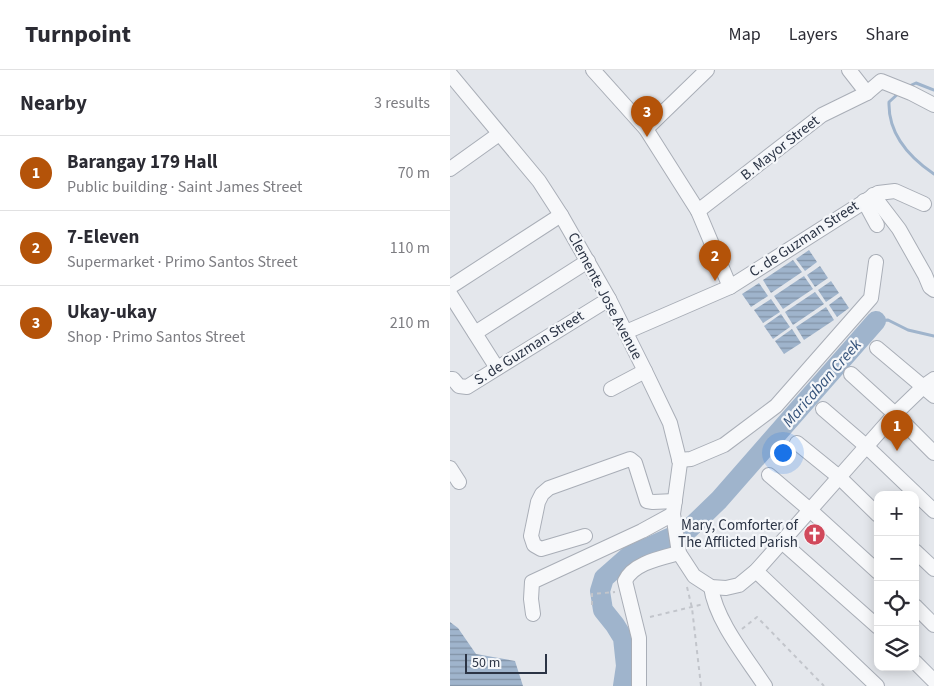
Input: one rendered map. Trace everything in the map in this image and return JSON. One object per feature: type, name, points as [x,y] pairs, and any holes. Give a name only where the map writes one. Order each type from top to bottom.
[{"type":"street","points":[[646,129],[707,70]]},
{"type":"street","points":[[601,73],[646,129],[698,211],[730,287]]},
{"type":"street","points":[[845,73],[867,93]]},
{"type":"street","name":"Clemente Jose Avenue","points":[[450,74],[539,181],[561,215],[609,299],[670,423],[680,463],[674,511],[678,551]]},
{"type":"street","name":"B. Mayor Street","points":[[698,211],[822,115],[867,93],[888,84],[934,105]]},
{"type":"street","points":[[450,169],[499,134]]},
{"type":"street","points":[[868,198],[878,193],[895,192],[924,204]]},
{"type":"street","points":[[868,198],[877,225]]},
{"type":"street","points":[[868,198],[899,229],[930,272],[930,287],[934,290]]},
{"type":"street","name":"C. de Guzman Street","points":[[626,332],[730,287],[868,198]]},
{"type":"street","points":[[450,287],[561,215]]},
{"type":"street","points":[[475,333],[588,261]]},
{"type":"street","points":[[679,460],[691,459],[724,445],[776,406],[871,298],[876,262]]},
{"type":"street","points":[[450,294],[497,368]]},
{"type":"street","name":"S. de Guzman Street","points":[[450,379],[459,386],[467,387],[609,299]]},
{"type":"street","points":[[712,594],[739,585],[756,571],[895,414],[931,387],[878,348]]},
{"type":"street","points":[[611,388],[645,371]]},
{"type":"street","points":[[850,374],[895,414],[934,453]]},
{"type":"street","points":[[823,409],[866,446],[934,511]]},
{"type":"street","points":[[797,443],[838,477],[874,511]]},
{"type":"street","points":[[585,536],[540,550],[534,545],[531,536],[538,502],[542,494],[549,488],[630,460],[635,463],[647,501],[674,511]]},
{"type":"street","points":[[450,468],[459,482]]},
{"type":"street","points":[[769,475],[874,568]]},
{"type":"street","points":[[533,614],[532,582],[642,532],[674,511]]},
{"type":"street","points":[[782,542],[877,626]]},
{"type":"street","points":[[639,686],[639,638],[625,581],[628,575],[638,567],[678,551],[694,576],[712,594],[732,636],[764,686]]},
{"type":"street","points":[[919,555],[934,569]]},
{"type":"street","points":[[756,571],[876,686]]},
{"type":"street","points":[[919,610],[934,625]]},
{"type":"street","points":[[919,666],[934,681]]},
{"type":"path","points":[[694,576],[686,581],[692,608],[700,686]]},
{"type":"path","points":[[592,605],[592,594],[612,593]]},
{"type":"path","points":[[650,617],[692,608],[712,594]]},
{"type":"path","points":[[732,636],[757,617],[824,686]]},
{"type":"water","points":[[809,250],[817,262],[805,271],[796,259]]},
{"type":"water","points":[[793,260],[802,272],[771,293],[763,280]]},
{"type":"water","points":[[820,266],[828,278],[815,287],[807,275]]},
{"type":"water","points":[[804,276],[813,289],[783,309],[774,296]]},
{"type":"water","points":[[831,281],[839,293],[826,302],[818,290]]},
{"type":"water","points":[[759,283],[768,296],[751,307],[742,294]]},
{"type":"water","points":[[815,292],[824,304],[793,325],[785,312]]},
{"type":"water","points":[[841,296],[849,308],[837,317],[829,305]]},
{"type":"water","points":[[771,299],[780,312],[763,323],[754,310]]},
{"type":"water","points":[[826,307],[834,320],[804,340],[796,327]]},
{"type":"water","points":[[781,314],[790,327],[773,339],[764,326]]},
{"type":"water","points":[[792,329],[801,343],[784,354],[775,341]]},
{"type":"water","points":[[450,622],[458,628],[476,654],[515,661],[523,686],[450,686]]},
{"type":"waterway","name":"Maricaban Creek","points":[[907,87],[916,83],[934,90]]},
{"type":"waterway","name":"Maricaban Creek","points":[[900,92],[889,102],[892,124],[896,134],[916,160],[934,174]]},
{"type":"waterway","name":"Maricaban Creek","points":[[876,321],[888,320],[908,330],[934,336]]},
{"type":"waterway","name":"Maricaban Creek","points":[[623,686],[626,666],[623,638],[603,610],[600,591],[604,578],[629,556],[689,529],[719,500],[876,321]]},
{"type":"place","name":"Ukay-ukay","points":[[647,137]]},
{"type":"place","name":"7-Eleven","points":[[715,281]]},
{"type":"place","name":"Barangay 179 Hall","points":[[897,451]]},
{"type":"place","name":"Mary, Comforter of The Afflicted Parish","points":[[814,534]]}]
